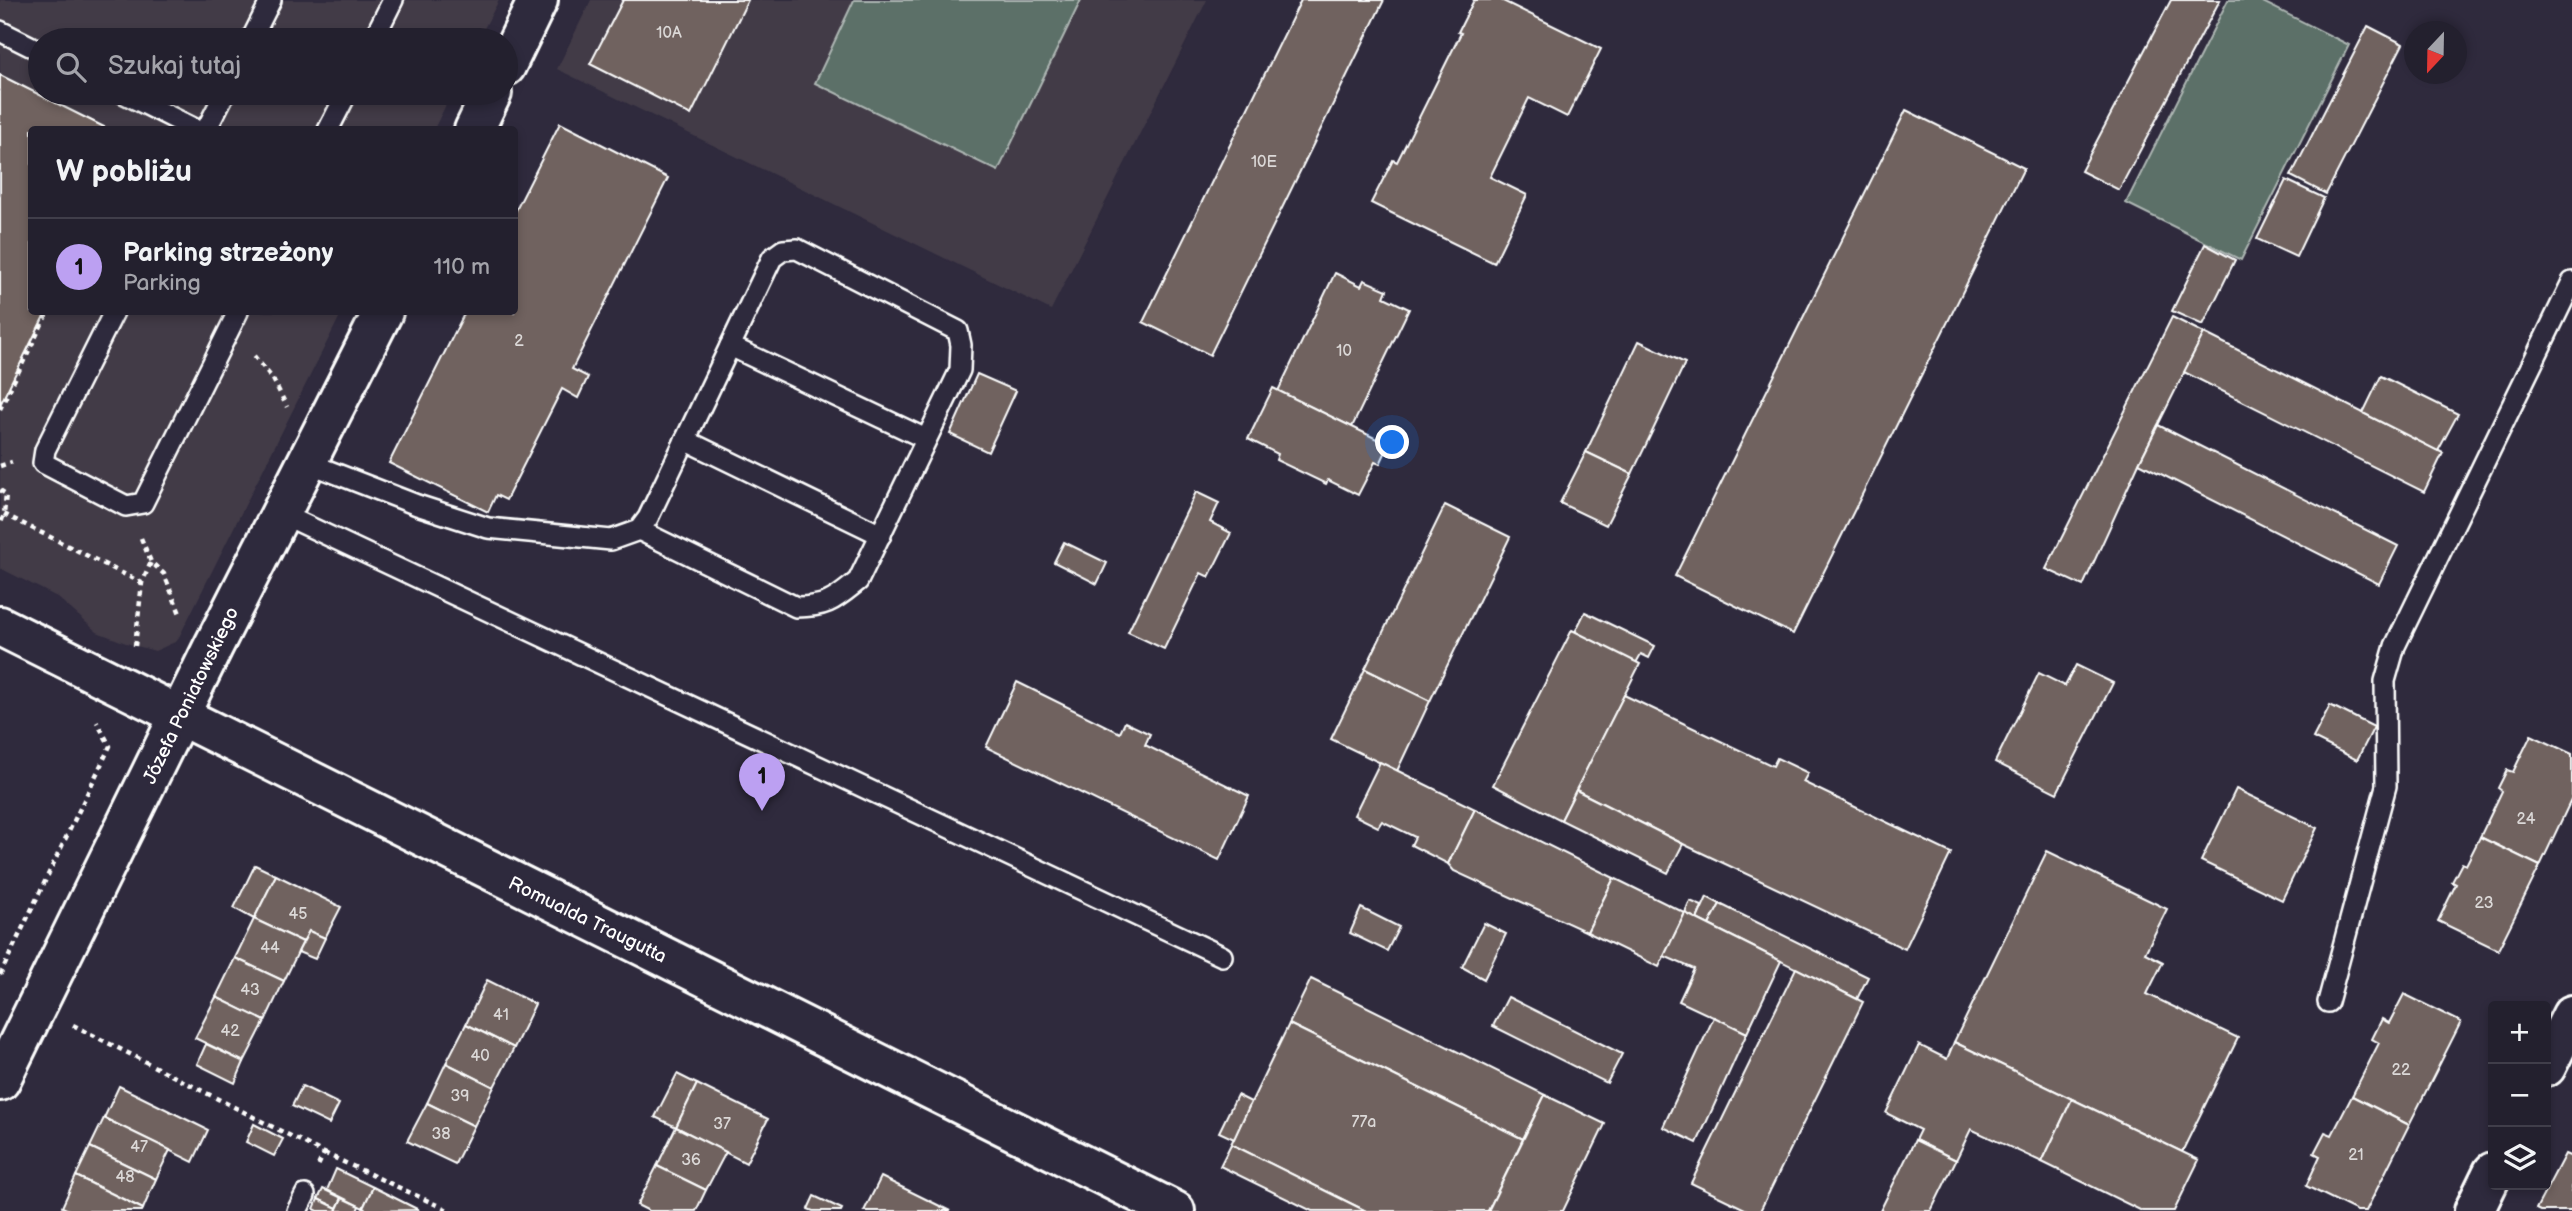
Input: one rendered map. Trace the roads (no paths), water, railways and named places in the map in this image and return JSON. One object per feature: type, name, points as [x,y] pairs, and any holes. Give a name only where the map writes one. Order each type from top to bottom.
[{"type":"street","points":[[518,41],[538,0]]},
{"type":"street","points":[[476,126],[486,105]]},
{"type":"street","name":"Józefa Poniatowskiego","points":[[0,1081],[179,715],[381,315]]},
{"type":"street","name":"Romualda Traugutta","points":[[0,626],[1175,1211]]},
{"type":"street","points":[[2548,1064],[2572,1015]]},
{"type":"street","points":[[2474,1211],[2488,1182]]},
{"type":"lane","points":[[257,28],[271,0]]},
{"type":"lane","points":[[379,28],[393,0]]},
{"type":"lane","points":[[0,31],[28,45]]},
{"type":"lane","points":[[147,105],[189,126]]},
{"type":"lane","points":[[208,126],[219,105]]},
{"type":"lane","points":[[330,126],[341,105]]},
{"type":"lane","points":[[306,462],[417,505],[488,528],[611,540],[639,530],[648,518],[772,258],[783,250],[797,249],[958,331],[961,345],[960,370],[858,581],[838,597],[819,607],[796,607],[639,530]]},
{"type":"lane","points":[[2328,1002],[2386,786],[2385,681],[2395,646],[2572,282]]},
{"type":"lane","points":[[112,315],[45,450],[43,463],[125,506],[142,503],[236,315]]},
{"type":"lane","points":[[730,346],[926,439]]},
{"type":"lane","points":[[685,440],[881,535]]},
{"type":"lane","points":[[280,513],[1222,956]]},
{"type":"place","name":"Parking strzeżony","points":[[762,811]]}]
